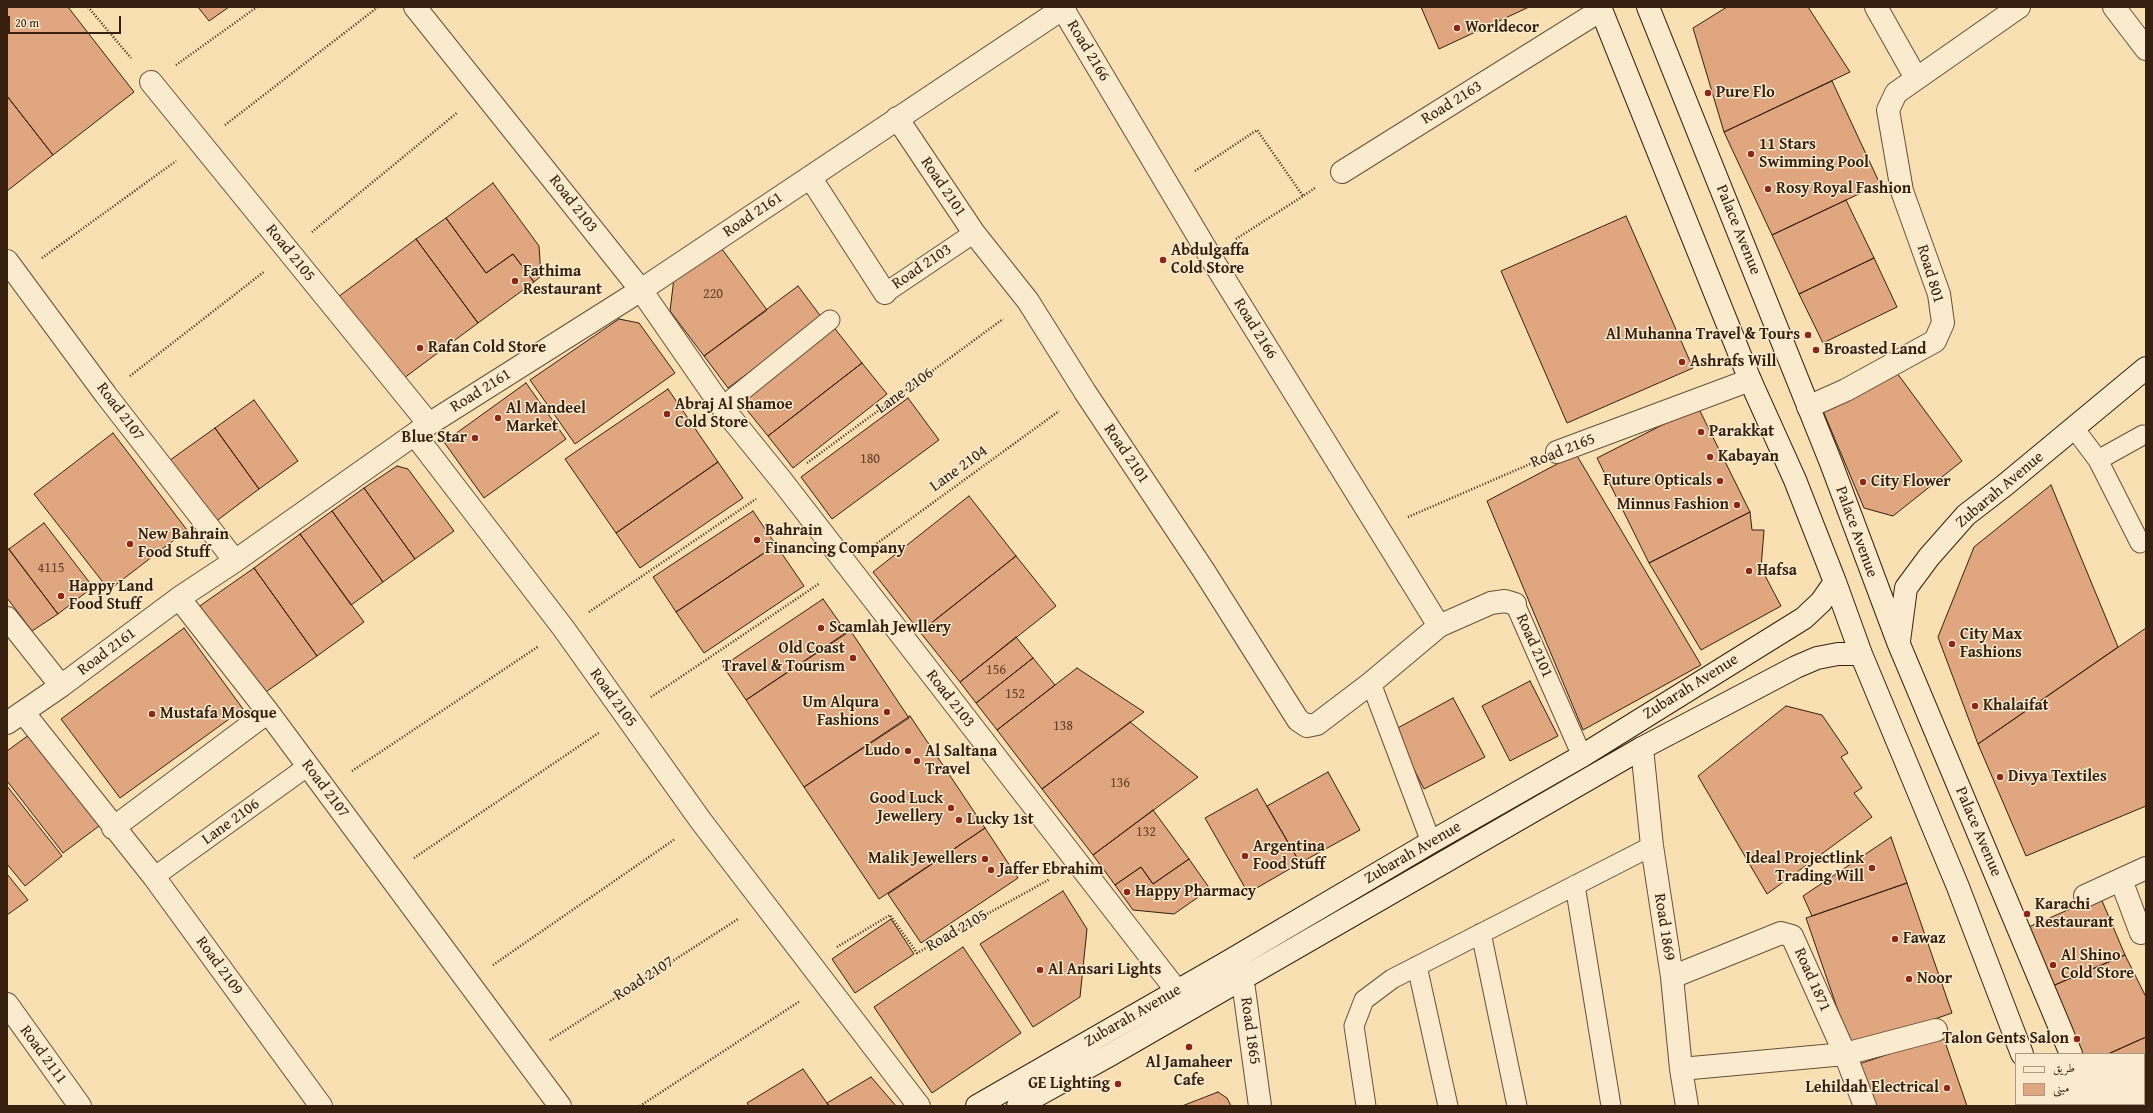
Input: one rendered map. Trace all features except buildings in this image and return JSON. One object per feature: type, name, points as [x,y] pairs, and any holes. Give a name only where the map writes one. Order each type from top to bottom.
[{"type":"street","name":"Road 2103","points":[[415,7],[641,290],[722,407],[782,481],[1177,991],[1189,1009]]},
{"type":"street","name":"Palace Avenue","points":[[1648,7],[1808,407],[1898,642],[2071,1053]]},
{"type":"street","points":[[1876,7],[1916,78]]},
{"type":"street","name":"Road 801","points":[[1808,407],[1846,390],[1935,341],[1943,323],[1939,294],[1902,191],[1888,110],[1896,93],[2019,7]]},
{"type":"street","points":[[2114,7],[2146,49]]},
{"type":"street","name":"Road 2161","points":[[15,718],[61,686],[179,598],[235,562],[422,429],[641,290],[1064,8]]},
{"type":"street","name":"Road 2166","points":[[1064,8],[1210,256],[1440,626]]},
{"type":"street","points":[[1601,8],[1750,380],[1794,480],[1835,582],[1861,654],[1958,887],[2022,1053]]},
{"type":"street","name":"Road 2163","points":[[1342,172],[1601,8]]},
{"type":"street","name":"Road 2105","points":[[151,82],[422,429],[701,821],[919,1106]]},
{"type":"street","name":"Road 2101","points":[[897,118],[974,232],[1028,301],[1085,392],[1204,571],[1298,720],[1307,726],[1317,724],[1371,683],[1440,626],[1491,603],[1505,601],[1515,604]]},
{"type":"street","name":"Road 2103","points":[[810,177],[885,292]]},
{"type":"street","name":"Road 2107","points":[[7,261],[106,395],[235,562]]},
{"type":"street","name":"Zubarah Avenue","points":[[1898,642],[1906,588],[1929,557],[1966,515],[2146,368]]},
{"type":"street","name":"Road 2165","points":[[1557,452],[1750,380]]},
{"type":"street","name":"Zubarah Avenue","points":[[977,1106],[1226,963],[1430,842],[1582,756],[1804,618],[1821,602],[1835,582]]},
{"type":"street","name":"Road 2107","points":[[179,598],[268,712],[468,982],[525,1056],[560,1106]]},
{"type":"street","points":[[7,618],[61,686]]},
{"type":"street","name":"Zubarah Avenue","points":[[1018,1106],[1642,748],[1796,667],[1817,658],[1831,655],[1861,654]]},
{"type":"street","points":[[114,828],[268,712]]},
{"type":"street","name":"Road 2109","points":[[15,718],[114,828],[154,877],[321,1106]]},
{"type":"street","name":"Road 1869","points":[[1642,748],[1652,846],[1672,977],[1681,1069],[1688,1106]]},
{"type":"street","points":[[2085,896],[2146,868]]},
{"type":"street","points":[[2121,880],[2141,933]]},
{"type":"street","name":"Road 1871","points":[[1672,977],[1781,933],[1787,933],[1792,936],[1845,1054],[1865,1106]]},
{"type":"street","name":"Road 1865","points":[[1226,963],[1241,979],[1246,998],[1260,1106]]},
{"type":"street","name":"Road 2111","points":[[7,1004],[80,1106]]},
{"type":"street","points":[[1681,1069],[1845,1054],[1936,1030]]},
{"type":"lane","name":"Road 2103","points":[[885,292],[974,232]]},
{"type":"lane","points":[[722,407],[830,320]]},
{"type":"lane","points":[[2074,428],[2098,460],[2140,543]]},
{"type":"lane","points":[[2098,460],[2143,436]]},
{"type":"lane","name":"Road 2101","points":[[1515,604],[1582,756]]},
{"type":"lane","points":[[1371,683],[1430,842]]},
{"type":"lane","name":"Lane 2106","points":[[154,877],[308,766]]},
{"type":"lane","points":[[1366,1106],[1354,1026],[1364,1000],[1392,979],[1652,846]]},
{"type":"lane","points":[[1575,885],[1611,1106]]},
{"type":"lane","points":[[1481,933],[1517,1106]]},
{"type":"lane","points":[[1417,966],[1448,1106]]},
{"type":"path","points":[[88,7],[151,82],[257,7]]},
{"type":"path","points":[[1170,188],[1257,130],[1303,196]]},
{"type":"path","points":[[1210,256],[1342,172]]},
{"type":"path","name":"Lane 2106","points":[[782,481],[1028,301]]},
{"type":"path","name":"Lane 2104","points":[[846,565],[1085,392]]},
{"type":"path","name":"Road 2165","points":[[1380,530],[1557,452]]},
{"type":"path","points":[[468,982],[701,821]]},
{"type":"path","name":"Road 2105","points":[[809,964],[890,915],[917,953],[1078,863]]},
{"type":"path","name":"Road 2107","points":[[525,1056],[763,902]]},
{"type":"path","points":[[640,1106],[826,983]]},
{"type":"place","name":"Worldecor","points":[[1457,28]]},
{"type":"place","name":"Pure Flo","points":[[1708,93]]},
{"type":"place","name":"11 Stars Swimming Pool","points":[[1751,154]]},
{"type":"place","name":"Rosy Royal Fashion","points":[[1768,189]]},
{"type":"place","name":"Abdulgaffa Cold Store","points":[[1163,260]]},
{"type":"place","name":"Fathima Restaurant","points":[[515,281]]},
{"type":"place","name":"Al Muhanna Travel & Tours","points":[[1808,335]]},
{"type":"place","name":"Rafan Cold Store","points":[[420,348]]},
{"type":"place","name":"Broasted Land","points":[[1816,350]]},
{"type":"place","name":"Ashrafs Will","points":[[1682,362]]},
{"type":"place","name":"Abraj Al Shamoe Cold Store","points":[[667,414]]},
{"type":"place","name":"Al Mandeel Market","points":[[498,418]]},
{"type":"place","name":"Parakkat","points":[[1701,432]]},
{"type":"place","name":"Blue Star","points":[[475,438]]},
{"type":"place","name":"Kabayan","points":[[1710,457]]},
{"type":"place","name":"Future Opticals","points":[[1720,481]]},
{"type":"place","name":"City Flower","points":[[1863,482]]},
{"type":"place","name":"Minnus Fashion","points":[[1737,505]]},
{"type":"place","name":"Bahrain Financing Company","points":[[757,540]]},
{"type":"place","name":"New Bahrain Food Stuff","points":[[130,544]]},
{"type":"place","name":"Hafsa","points":[[1749,571]]},
{"type":"place","name":"Happy Land Food Stuff","points":[[61,596]]},
{"type":"place","name":"Scamlah Jewllery","points":[[821,628]]},
{"type":"place","name":"City Max Fashions","points":[[1952,644]]},
{"type":"place","name":"Old Coast Travel & Tourism","points":[[853,658]]},
{"type":"place","name":"Khalaifat","points":[[1975,706]]},
{"type":"place","name":"Um Alqura Fashions","points":[[887,712]]},
{"type":"place","name":"Mustafa Mosque","points":[[152,714]]},
{"type":"place","name":"Ludo","points":[[908,751]]},
{"type":"place","name":"Al Saltana Travel","points":[[917,761]]},
{"type":"place","name":"Divya Textiles","points":[[2000,777]]},
{"type":"place","name":"Good Luck Jewellery","points":[[951,808]]},
{"type":"place","name":"Lucky 1st","points":[[959,820]]},
{"type":"place","name":"Argentina Food Stuff","points":[[1245,856]]},
{"type":"place","name":"Malik Jewellers","points":[[985,859]]},
{"type":"place","name":"Ideal Projectlink Trading Will","points":[[1872,868]]},
{"type":"place","name":"Jaffer Ebrahim","points":[[991,870]]},
{"type":"place","name":"Happy Pharmacy","points":[[1127,892]]},
{"type":"place","name":"Karachi Restaurant","points":[[2027,914]]},
{"type":"place","name":"Fawaz","points":[[1895,939]]},
{"type":"place","name":"Al Shino Cold Store","points":[[2053,965]]},
{"type":"place","name":"Al Ansari Lights","points":[[1040,970]]},
{"type":"place","name":"Noor","points":[[1909,979]]},
{"type":"place","name":"Talon Gents Salon","points":[[2077,1039]]},
{"type":"place","name":"Al Jamaheer Cafe","points":[[1189,1047]]},
{"type":"place","name":"GE Lighting","points":[[1118,1084]]},
{"type":"place","name":"Lehildah Electrical","points":[[1947,1088]]}]
